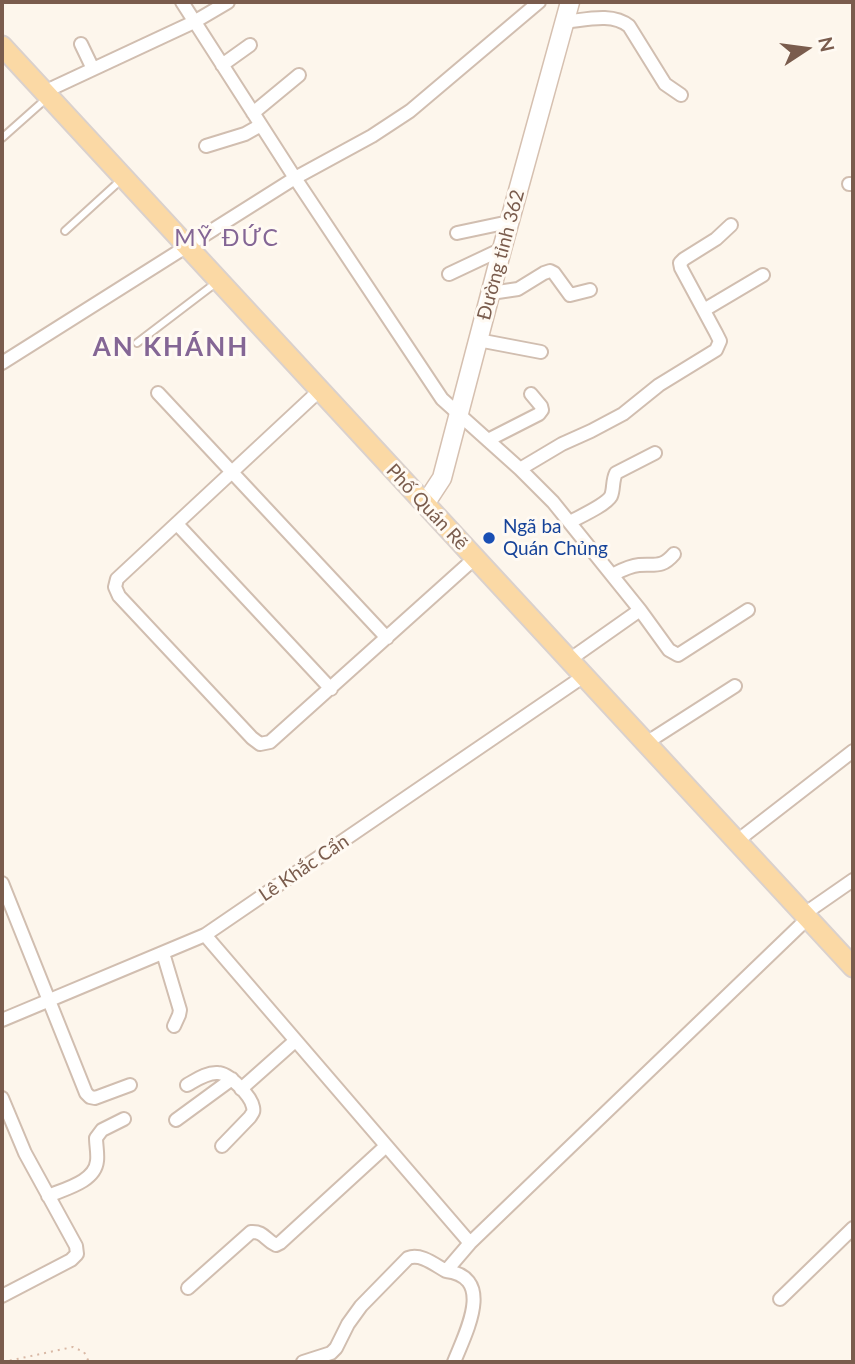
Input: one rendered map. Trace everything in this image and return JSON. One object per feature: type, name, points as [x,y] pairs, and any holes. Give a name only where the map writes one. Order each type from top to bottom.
[{"type":"main road","name":"Đường tỉnh 362","points":[[425,504],[442,478],[570,2]]},
{"type":"main road","name":"Phố Quán Rẽ","points":[[2,46],[853,967]]},
{"type":"street","points":[[182,2],[442,399],[553,502],[669,650],[678,655],[748,610]]},
{"type":"street","points":[[46,94],[194,22],[228,2]]},
{"type":"street","points":[[2,363],[295,178],[372,136],[410,111],[539,2]]},
{"type":"street","points":[[564,22],[613,18],[622,20],[629,26],[665,84],[681,95]]},
{"type":"street","points":[[81,44],[93,69]]},
{"type":"street","points":[[222,65],[250,45]]},
{"type":"street","points":[[253,113],[299,75]]},
{"type":"street","points":[[206,146],[244,134],[261,125]]},
{"type":"street","points":[[457,233],[509,222]]},
{"type":"street","points":[[520,469],[562,444],[623,414],[659,385],[716,349],[720,341],[680,263],[716,239],[731,225]]},
{"type":"street","points":[[449,274],[502,250]]},
{"type":"street","points":[[491,293],[518,289],[550,271],[570,295],[590,290]]},
{"type":"street","points":[[704,310],[763,275]]},
{"type":"street","points":[[478,340],[541,352]]},
{"type":"street","points":[[320,390],[117,579],[115,587],[119,596],[260,744],[270,742],[475,558]]},
{"type":"street","points":[[158,393],[387,638]]},
{"type":"street","points":[[488,440],[539,414],[541,406],[531,394]]},
{"type":"street","points":[[570,522],[607,501],[612,495],[615,473],[655,453]]},
{"type":"street","points":[[177,524],[331,689]]},
{"type":"street","points":[[612,575],[637,565],[659,565],[674,554]]},
{"type":"street","points":[[569,660],[639,610]]},
{"type":"street","name":"Lê Khắc Cẩn","points":[[2,1020],[205,935],[584,676]]},
{"type":"street","points":[[646,743],[735,686]]},
{"type":"street","points":[[737,841],[853,751]]},
{"type":"street","points":[[446,1271],[470,1243],[806,916],[853,880]]},
{"type":"street","points":[[2,883],[86,1093],[95,1098],[130,1086]]},
{"type":"street","points":[[205,935],[470,1243]]},
{"type":"street","points":[[163,953],[180,1010],[173,1026]]},
{"type":"street","points":[[241,1089],[295,1041]]},
{"type":"street","points":[[187,1085],[206,1075],[223,1074],[232,1079],[252,1103],[253,1111],[250,1117],[222,1146]]},
{"type":"street","points":[[176,1120],[232,1079]]},
{"type":"street","points":[[2,1102],[25,1153],[76,1246],[77,1254],[71,1260],[2,1296]]},
{"type":"street","points":[[48,1196],[88,1178],[98,1160],[96,1138],[102,1130],[124,1119]]},
{"type":"street","points":[[188,1288],[251,1232],[262,1233],[276,1245],[281,1243],[386,1146]]},
{"type":"street","points":[[780,1299],[853,1228]]},
{"type":"street","points":[[303,1362],[331,1353],[361,1306],[408,1258],[414,1256],[446,1271],[459,1273],[472,1287],[474,1302],[471,1317],[454,1362]]},
{"type":"lane","points":[[2,138],[46,94]]},
{"type":"lane","points":[[65,232],[123,178]]},
{"type":"lane","points":[[137,343],[219,281]]},
{"type":"path","points":[[3,1362],[73,1346],[84,1352],[89,1362]]},
{"type":"place","name":"Ngã ba Quán Chủng","points":[[489,538]]},
{"type":"district","name":"MỸ ĐỨC","points":[[227,239]]},
{"type":"district","name":"AN KHÁNH","points":[[171,348]]}]
